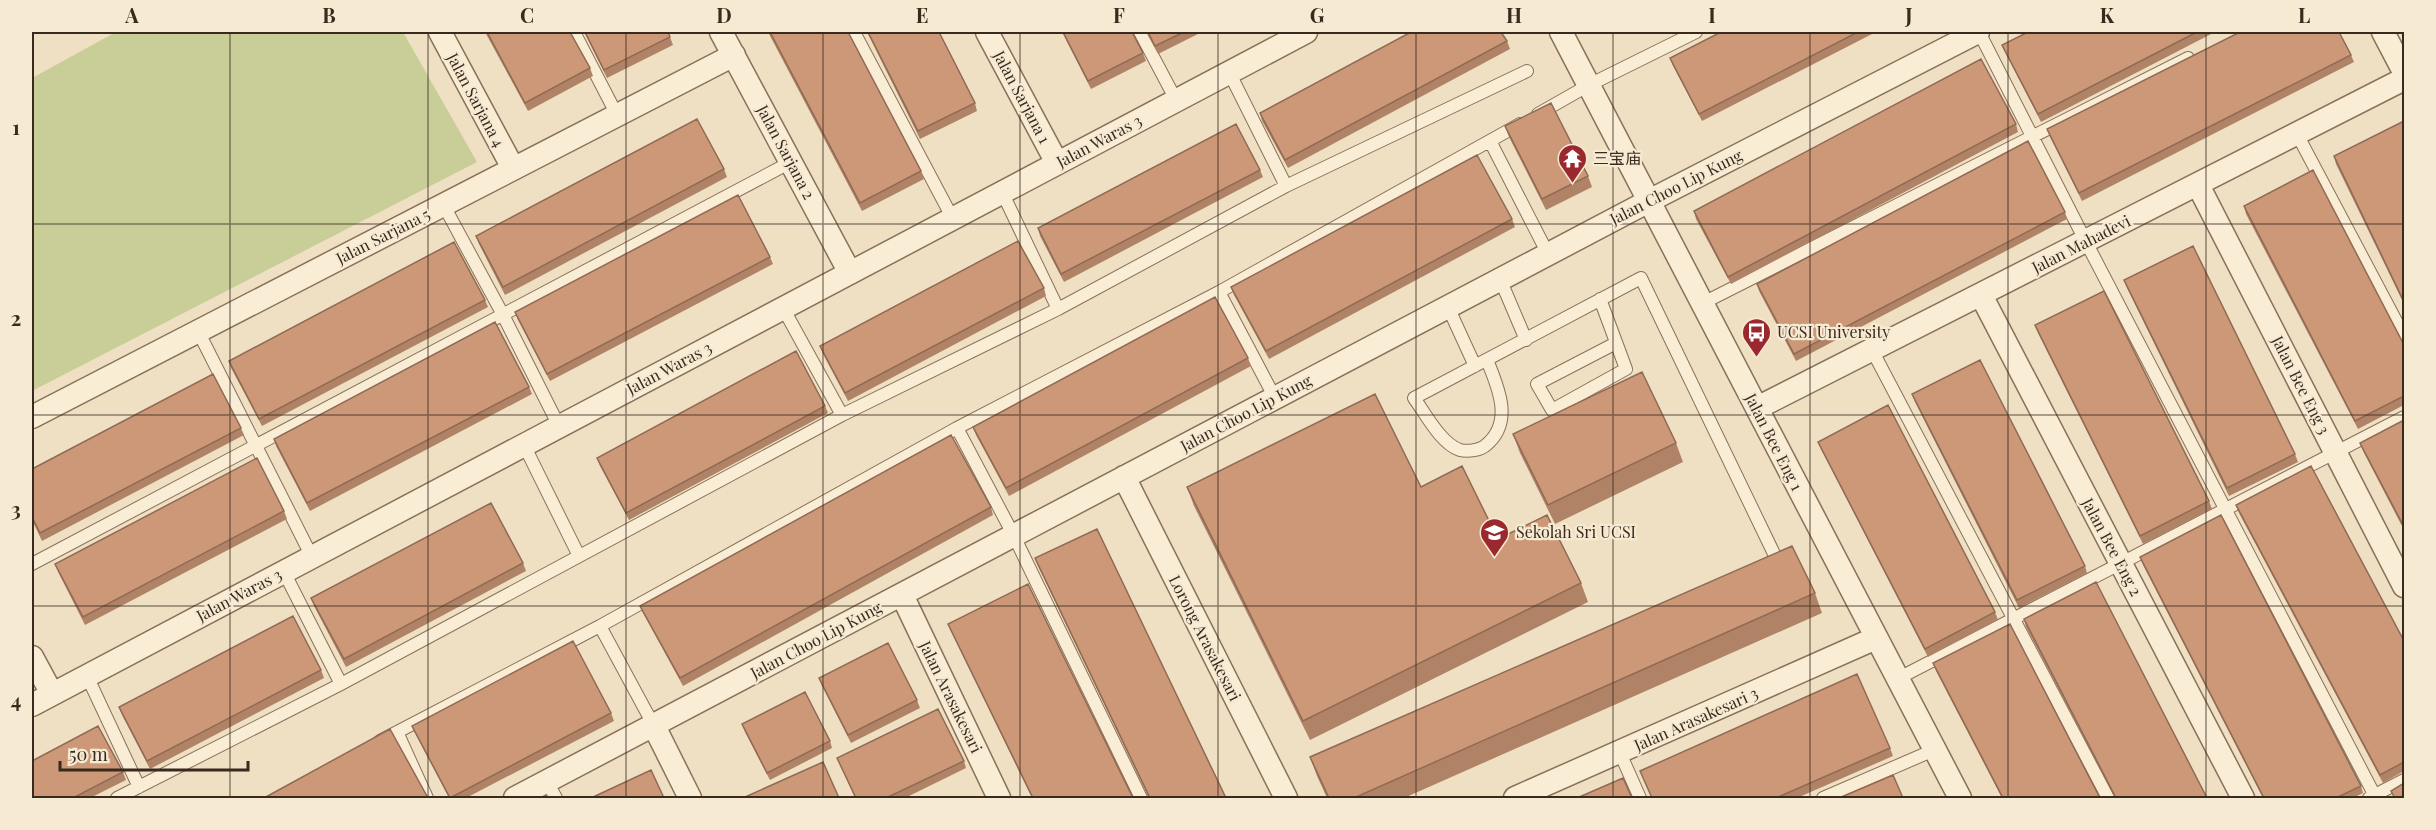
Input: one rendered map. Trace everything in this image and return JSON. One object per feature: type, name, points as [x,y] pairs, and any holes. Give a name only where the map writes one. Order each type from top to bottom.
[{"type":"street","name":"Jalan Sarjana 4","points":[[440,32],[513,168]]},
{"type":"street","name":"Jalan Sarjana 2","points":[[721,32],[850,273]]},
{"type":"street","name":"Jalan Sarjana 1","points":[[987,32],[1057,163]]},
{"type":"street","name":"Jalan Waras 3","points":[[32,705],[1176,100],[1228,72],[1276,39],[1306,32]]},
{"type":"street","name":"Jalan Bee Eng 1","points":[[1561,32],[1960,798]]},
{"type":"street","name":"Jalan Choo Lip Kung","points":[[515,798],[551,790],[654,726],[1500,279],[1979,32]]},
{"type":"street","points":[[2383,32],[2404,72]]},
{"type":"street","name":"Jalan Sarjana 5","points":[[32,417],[734,55]]},
{"type":"street","name":"Jalan Mahadevi","points":[[1757,408],[2404,80]]},
{"type":"street","name":"Jalan Bee Eng 3","points":[[2198,185],[2404,586]]},
{"type":"street","name":"Jalan Bee Eng 2","points":[[1981,295],[2243,798]]},
{"type":"street","name":"Lorong Arasakesari","points":[[1124,477],[1286,798]]},
{"type":"street","name":"Jalan Arasakesari","points":[[902,595],[999,798]]},
{"type":"street","name":"Jalan Arasakesari 3","points":[[1515,798],[1876,638]]},
{"type":"street","points":[[32,657],[52,694]]},
{"type":"street","points":[[654,726],[690,798]]},
{"type":"lane","points":[[573,32],[617,115]]},
{"type":"lane","points":[[854,32],[953,219]]},
{"type":"lane","points":[[1140,32],[1176,100]]},
{"type":"lane","points":[[365,749],[600,626],[957,428],[1219,292],[1589,85],[1696,32]]},
{"type":"lane","points":[[1979,32],[2373,798],[2404,780]]},
{"type":"lane","points":[[1703,303],[2199,52]]},
{"type":"lane","points":[[117,798],[340,684],[842,415],[1058,309],[1286,186],[1527,71]]},
{"type":"lane","points":[[1228,72],[1286,186]]},
{"type":"lane","points":[[2297,134],[2404,336]]},
{"type":"lane","points":[[1490,141],[1548,254]]},
{"type":"lane","points":[[32,564],[790,162]]},
{"type":"lane","points":[[1002,192],[1058,309]]},
{"type":"lane","points":[[443,204],[502,313],[559,426]]},
{"type":"lane","points":[[1487,360],[1499,391],[1503,415],[1495,438],[1481,450],[1460,450],[1441,437],[1414,398],[1641,278],[1777,560],[1756,569]]},
{"type":"lane","points":[[1500,279],[1526,340]]},
{"type":"lane","points":[[1219,292],[1275,398]]},
{"type":"lane","points":[[1600,299],[1626,369],[1552,410],[1537,384],[1616,343]]},
{"type":"lane","points":[[1448,307],[1475,366]]},
{"type":"lane","points":[[783,308],[842,415]]},
{"type":"lane","points":[[198,331],[312,557]]},
{"type":"lane","points":[[1872,350],[2108,798]]},
{"type":"lane","points":[[1898,679],[2404,417]]},
{"type":"lane","points":[[957,428],[1014,536],[1142,798]]},
{"type":"lane","points":[[524,445],[579,556]]},
{"type":"lane","points":[[284,572],[340,684]]},
{"type":"lane","points":[[600,626],[654,726]]},
{"type":"lane","points":[[87,676],[139,787]]},
{"type":"lane","points":[[397,732],[428,798]]},
{"type":"lane","points":[[1823,798],[1934,750]]},
{"type":"lane","points":[[1620,753],[1640,798]]},
{"type":"green space","points":[[116,32],[403,32],[477,162],[32,391],[32,78]]},
{"type":"building","points":[[487,32],[570,32],[590,68],[525,103]]},
{"type":"building","points":[[585,32],[668,32],[670,37],[604,70]]},
{"type":"building","points":[[770,32],[848,32],[921,171],[860,203]]},
{"type":"building","points":[[868,32],[939,32],[975,103],[918,131]]},
{"type":"building","points":[[1063,32],[1132,32],[1143,53],[1088,81]]},
{"type":"building","points":[[1148,32],[1184,32],[1155,46]]},
{"type":"building","points":[[1411,32],[1501,32],[1507,41],[1285,160],[1260,113]]},
{"type":"building","points":[[1721,32],[1858,32],[1699,114],[1670,58]]},
{"type":"building","points":[[2028,32],[2197,32],[2038,114],[2002,45]]},
{"type":"building","points":[[2240,32],[2339,32],[2351,55],[2079,193],[2047,129]]},
{"type":"building","points":[[1981,59],[2016,124],[1728,277],[1694,211]]},
{"type":"building","points":[[1551,103],[1588,176],[1542,199],[1505,126]]},
{"type":"building","points":[[697,119],[724,169],[503,287],[476,236]]},
{"type":"building","points":[[2404,121],[2404,302],[2334,156]]},
{"type":"building","points":[[1236,124],[1260,170],[1061,274],[1038,228]]},
{"type":"building","points":[[2028,141],[2065,212],[1794,354],[1757,284]]},
{"type":"building","points":[[1477,155],[1512,219],[1266,351],[1231,287]]},
{"type":"building","points":[[2313,170],[2404,345],[2404,396],[2355,421],[2244,206]]},
{"type":"building","points":[[738,195],[770,257],[547,374],[515,312]]},
{"type":"building","points":[[1018,241],[1044,288],[845,393],[820,346]]},
{"type":"building","points":[[454,242],[485,300],[259,419],[229,361]]},
{"type":"building","points":[[2193,246],[2295,454],[2227,488],[2124,280]]},
{"type":"building","points":[[2104,291],[2209,501],[2140,536],[2035,325]]},
{"type":"building","points":[[1215,297],[1248,358],[1006,488],[973,427]]},
{"type":"building","points":[[495,322],[529,387],[307,503],[274,439]]},
{"type":"building","points":[[796,351],[825,406],[626,513],[597,458]]},
{"type":"building","points":[[1980,360],[2085,566],[2017,600],[1912,394]]},
{"type":"building","points":[[1642,372],[1676,443],[1548,505],[1513,434]]},
{"type":"building","points":[[213,374],[241,428],[40,533],[32,517],[32,469]]},
{"type":"building","points":[[1375,394],[1421,487],[1462,466],[1498,539],[1547,515],[1581,583],[1303,721],[1187,487]]},
{"type":"building","points":[[1888,405],[1995,612],[1925,649],[1818,442]]},
{"type":"building","points":[[2404,420],[2404,527],[2360,443]]},
{"type":"building","points":[[951,435],[991,507],[680,678],[640,606]]},
{"type":"building","points":[[257,458],[284,511],[83,617],[55,564]]},
{"type":"building","points":[[2311,466],[2404,641],[2404,762],[2380,775],[2236,505]]},
{"type":"building","points":[[491,503],[523,563],[344,659],[311,598]]},
{"type":"building","points":[[2221,515],[2361,786],[2336,798],[2264,798],[2140,557]]},
{"type":"building","points":[[1097,529],[1226,798],[1150,798],[1035,558]]},
{"type":"building","points":[[1792,546],[1815,593],[1354,798],[1329,798],[1310,757]]},
{"type":"building","points":[[2096,582],[2207,798],[2116,798],[2024,619]]},
{"type":"building","points":[[1028,584],[1133,798],[1033,798],[948,624]]},
{"type":"building","points":[[293,616],[321,670],[147,761],[119,707]]},
{"type":"building","points":[[2010,624],[2100,798],[2003,798],[1933,663]]},
{"type":"building","points":[[573,641],[611,713],[450,798],[412,726]]},
{"type":"building","points":[[888,643],[917,700],[848,735],[819,678]]},
{"type":"building","points":[[1857,674],[1890,748],[1776,798],[1652,798],[1640,771]]},
{"type":"building","points":[[805,692],[830,741],[767,773],[742,724]]},
{"type":"building","points":[[938,709],[964,761],[886,798],[856,798],[837,758]]},
{"type":"building","points":[[98,726],[123,772],[73,798],[32,798],[32,761]]},
{"type":"building","points":[[390,729],[428,798],[264,798]]},
{"type":"building","points":[[823,762],[839,798],[745,797]]},
{"type":"building","points":[[651,770],[664,798],[591,798]]},
{"type":"building","points":[[1893,775],[1903,798],[1839,798]]},
{"type":"building","points":[[1623,778],[1632,798],[1577,798]]},
{"type":"building","points":[[2404,783],[2404,798],[2395,798],[2391,791]]},
{"type":"place","name":"三宝庙","points":[[1572,184]]},
{"type":"place","name":"UCSI University","points":[[1756,358]]},
{"type":"place","name":"Sekolah Sri UCSI","points":[[1495,558]]}]
